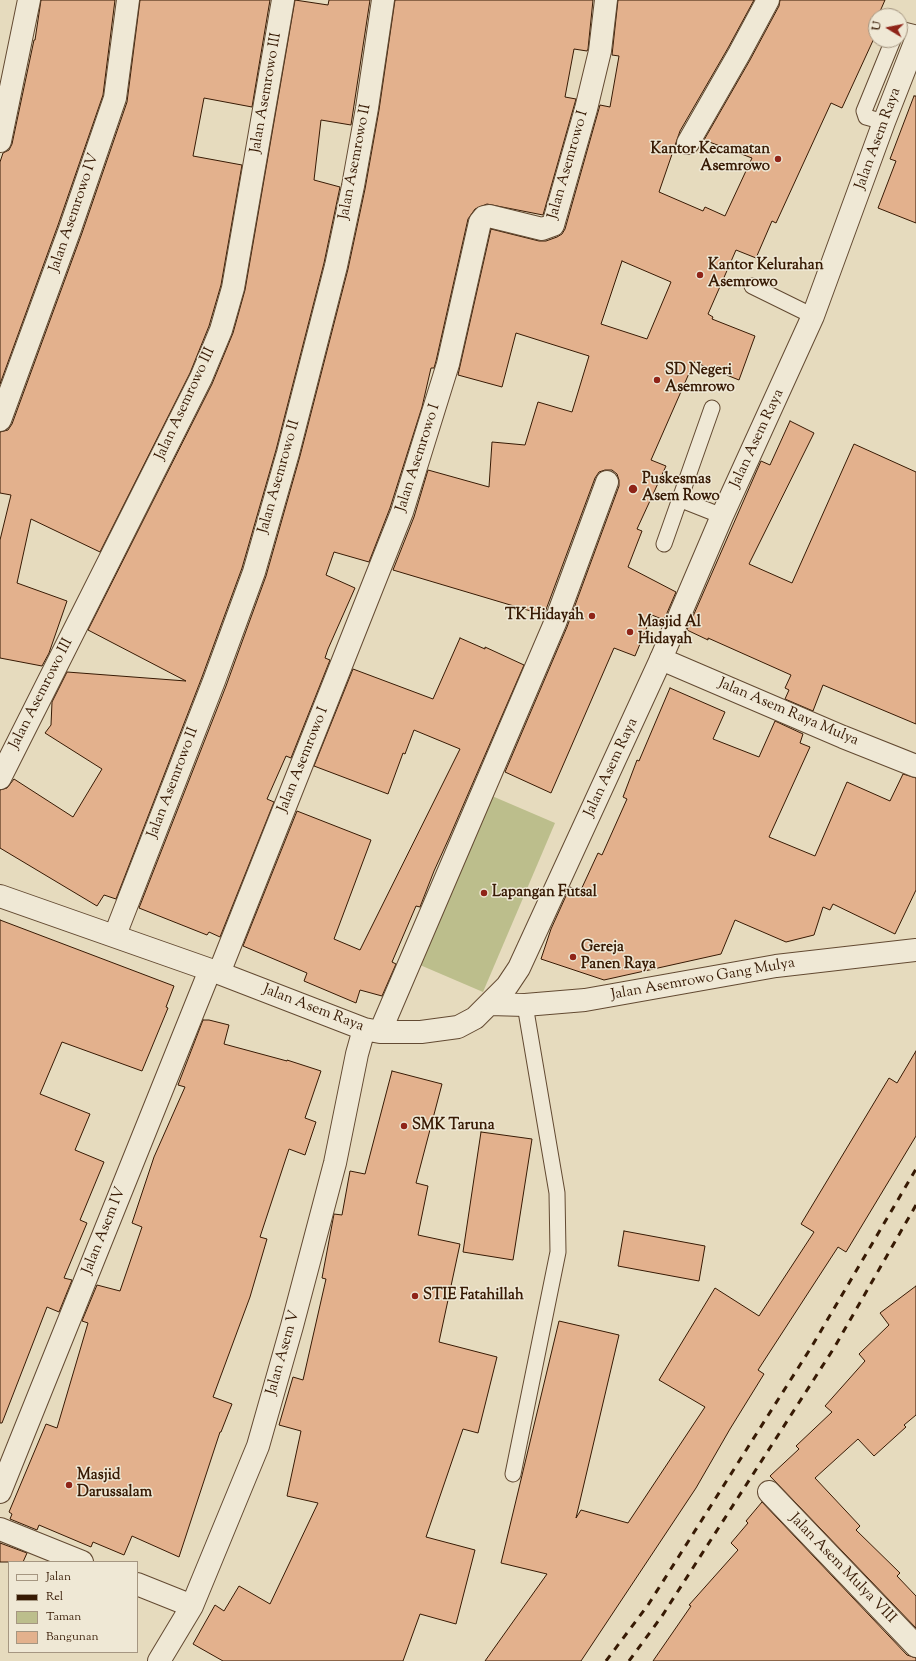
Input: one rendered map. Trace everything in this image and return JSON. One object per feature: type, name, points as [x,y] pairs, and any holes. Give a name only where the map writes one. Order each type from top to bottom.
[{"type":"street","points":[[0,141],[28,0]]},
{"type":"street","name":"Jalan Asemrowo IV","points":[[0,420],[70,229],[115,98],[128,0]]},
{"type":"street","name":"Jalan Asemrowo III","points":[[0,778],[201,378],[221,330],[233,288],[283,0]]},
{"type":"street","name":"Jalan Asemrowo II","points":[[115,936],[214,681],[251,579],[288,453],[336,266],[367,108],[383,0]]},
{"type":"street","name":"Jalan Asemrowo I","points":[[214,972],[402,512],[448,364],[480,222],[484,216],[488,216],[542,229],[553,225],[586,109],[600,51],[606,0]]},
{"type":"street","points":[[688,143],[768,0]]},
{"type":"street","name":"Jalan Asem Raya","points":[[0,897],[115,936],[372,1031],[421,1032],[458,1027],[475,1018],[490,1004],[507,986],[519,968],[661,659],[722,516],[793,362],[813,316],[884,122],[916,40]]},
{"type":"street","name":"Jalan Asem V","points":[[166,1658],[192,1606],[258,1446],[292,1326],[335,1162],[357,1054],[372,1031],[555,623],[607,482]]},
{"type":"street","name":"Jalan Asem Raya Mulya","points":[[661,659],[843,737],[916,766]]},
{"type":"street","name":"Jalan Asemrowo Gang Mulya","points":[[490,1004],[525,1005],[585,1000],[776,966],[916,950]]},
{"type":"street","name":"Jalan Asem IV","points":[[0,1492],[214,972]]},
{"type":"street","name":"Jalan Asem Mulya VIII","points":[[769,1492],[916,1646]]},
{"type":"street","points":[[0,1529],[80,1561]]},
{"type":"street","points":[[138,1584],[192,1606]]},
{"type":"lane","points":[[884,122],[866,117],[864,111],[890,48]]},
{"type":"lane","points":[[752,286],[813,316]]},
{"type":"lane","points":[[664,544],[712,408]]},
{"type":"lane","points":[[679,499],[722,516]]},
{"type":"lane","points":[[513,1474],[558,1252],[557,1194],[525,1005]]},
{"type":"green space","name":"Lapangan Futsal","points":[[485,793],[555,823],[483,992],[413,962]]},
{"type":"building","points":[[41,0],[115,0],[103,95],[58,225],[0,384],[0,162],[3,153],[9,150],[12,144],[35,40]]},
{"type":"building","points":[[140,0],[270,0],[252,107],[204,98],[193,156],[242,165],[221,285],[209,326],[190,373],[100,552],[31,519],[17,583],[67,601],[49,653],[42,666],[0,658],[0,540],[11,495],[0,493],[0,432],[8,430],[12,424],[82,233],[127,102]]},
{"type":"building","points":[[295,0],[328,5],[329,0],[370,0],[351,125],[321,120],[314,180],[340,187],[324,263],[276,450],[242,568],[202,677],[116,899],[104,895],[97,906],[0,848],[0,790],[7,788],[14,779],[73,817],[102,769],[45,733],[51,725],[52,702],[67,672],[186,681],[88,630],[212,384],[233,333],[245,290]]},
{"type":"building","points":[[395,0],[593,0],[588,49],[587,51],[574,49],[565,97],[576,99],[543,215],[487,204],[475,209],[468,219],[436,361],[434,368],[431,368],[422,407],[390,508],[369,562],[334,552],[326,575],[355,588],[328,649],[325,658],[330,660],[291,758],[286,756],[267,799],[274,802],[220,937],[209,932],[207,935],[139,908],[226,686],[266,576],[300,456],[348,269],[365,189],[379,110]]},
{"type":"building","points":[[618,0],[754,0],[680,131],[659,192],[703,211],[705,207],[725,216],[752,158],[704,140],[750,60],[779,6],[780,0],[885,0],[882,8],[868,8],[868,48],[870,48],[842,108],[831,103],[776,223],[772,221],[756,258],[736,250],[708,314],[713,317],[712,319],[755,336],[739,380],[694,362],[651,460],[666,466],[637,529],[642,531],[628,567],[676,592],[664,620],[652,615],[635,656],[614,648],[551,793],[505,772],[567,627],[619,486],[617,474],[612,470],[605,470],[599,472],[595,478],[544,615],[393,570],[414,517],[428,470],[489,487],[492,442],[525,445],[538,402],[572,412],[589,356],[516,333],[502,387],[458,375],[491,229],[539,241],[546,241],[562,234],[565,229],[600,105],[610,107],[619,56],[612,55]],"holes":[[[622,261],[671,282],[647,339],[601,324]]]},
{"type":"building","points":[[914,96],[916,96],[916,223],[878,208],[896,161],[890,159]]},
{"type":"building","points":[[790,421],[814,433],[749,564],[792,583],[854,444],[916,472],[916,724],[823,685],[813,711],[785,699],[789,690],[785,688],[791,675],[687,630],[761,461],[770,465]]},
{"type":"building","points":[[460,638],[485,649],[485,647],[524,665],[434,871],[420,907],[416,906],[392,962],[396,964],[382,996],[360,990],[356,1003],[304,981],[307,973],[243,946],[297,811],[371,840],[334,939],[360,950],[460,749],[414,730],[405,754],[403,753],[388,794],[314,766],[353,669],[433,699]]},
{"type":"building","points":[[670,688],[725,712],[713,739],[759,757],[775,721],[803,734],[800,743],[810,747],[769,837],[815,856],[847,782],[890,801],[903,774],[916,778],[916,890],[895,934],[833,904],[830,910],[823,907],[814,935],[786,942],[735,920],[721,954],[604,980],[541,959],[551,929],[570,887],[580,892],[598,853],[602,855],[627,799],[623,797],[637,760],[639,761]]},
{"type":"building","points":[[0,920],[174,986],[166,1007],[168,1008],[142,1071],[62,1042],[40,1094],[90,1114],[75,1150],[104,1162],[80,1220],[87,1223],[64,1278],[72,1280],[59,1312],[47,1307],[2,1423],[0,1423]]},
{"type":"building","points":[[203,1020],[229,1025],[224,1044],[287,1060],[321,1071],[305,1118],[316,1122],[305,1155],[289,1149],[260,1237],[267,1239],[250,1297],[213,1397],[232,1404],[220,1432],[179,1557],[132,1536],[124,1555],[93,1542],[91,1547],[39,1525],[37,1530],[10,1519],[12,1514],[9,1512],[46,1424],[57,1428],[88,1323],[82,1321],[97,1285],[120,1291],[142,1227],[132,1223],[154,1157],[185,1087],[178,1085]]},
{"type":"building","points":[[916,1051],[916,1136],[846,1252],[838,1247],[758,1370],[764,1374],[696,1488],[581,1661],[485,1661],[547,1574],[501,1563],[559,1321],[619,1335],[576,1518],[581,1510],[628,1523],[705,1407],[659,1380],[715,1288],[759,1316],[814,1232],[801,1224],[889,1078],[897,1083]]},
{"type":"building","points":[[392,1071],[442,1084],[416,1183],[428,1186],[418,1235],[460,1244],[439,1342],[497,1357],[478,1433],[463,1429],[426,1537],[475,1550],[456,1624],[420,1614],[403,1661],[223,1661],[193,1644],[215,1605],[224,1611],[239,1586],[270,1604],[318,1503],[287,1496],[301,1431],[279,1425],[293,1377],[303,1380],[326,1279],[322,1278],[334,1214],[342,1215],[350,1171],[365,1174]]},
{"type":"building","points":[[481,1132],[532,1139],[513,1260],[463,1252]]},
{"type":"building","points":[[624,1231],[705,1246],[699,1281],[618,1266]]},
{"type":"building","points":[[916,1286],[916,1415],[904,1425],[906,1427],[874,1456],[858,1439],[815,1478],[860,1526],[856,1530],[900,1573],[897,1576],[916,1596],[916,1628],[770,1476],[799,1449],[796,1446],[832,1412],[825,1406],[865,1361],[859,1354],[889,1325],[880,1313]]},
{"type":"building","points":[[762,1502],[907,1655],[916,1658],[916,1661],[653,1661],[691,1606],[689,1605],[738,1550],[731,1543],[748,1523],[746,1521]]},
{"type":"building","points":[[0,1543],[27,1553],[23,1561],[0,1562]]},
{"type":"railway","points":[[606,1661],[648,1605],[812,1346],[916,1169]]},
{"type":"railway","points":[[629,1661],[662,1616],[834,1348],[916,1205]]},
{"type":"place","name":"Kantor Kecamatan Asemrowo","points":[[778,159]]},
{"type":"place","name":"Kantor Kelurahan Asemrowo","points":[[700,275]]},
{"type":"place","name":"SD Negeri Asemrowo","points":[[657,380]]},
{"type":"place","name":"Puskesmas Asem Rowo","points":[[633,489]]},
{"type":"place","name":"TK Hidayah","points":[[592,616]]},
{"type":"place","name":"Masjid Al Hidayah","points":[[630,632]]},
{"type":"place","name":"Lapangan Futsal","points":[[484,893]]},
{"type":"place","name":"Gereja Panen Raya","points":[[573,957]]},
{"type":"place","name":"SMK Taruna","points":[[404,1126]]},
{"type":"place","name":"STIE Fatahillah","points":[[415,1296]]},
{"type":"place","name":"Masjid Darussalam","points":[[69,1485]]}]
